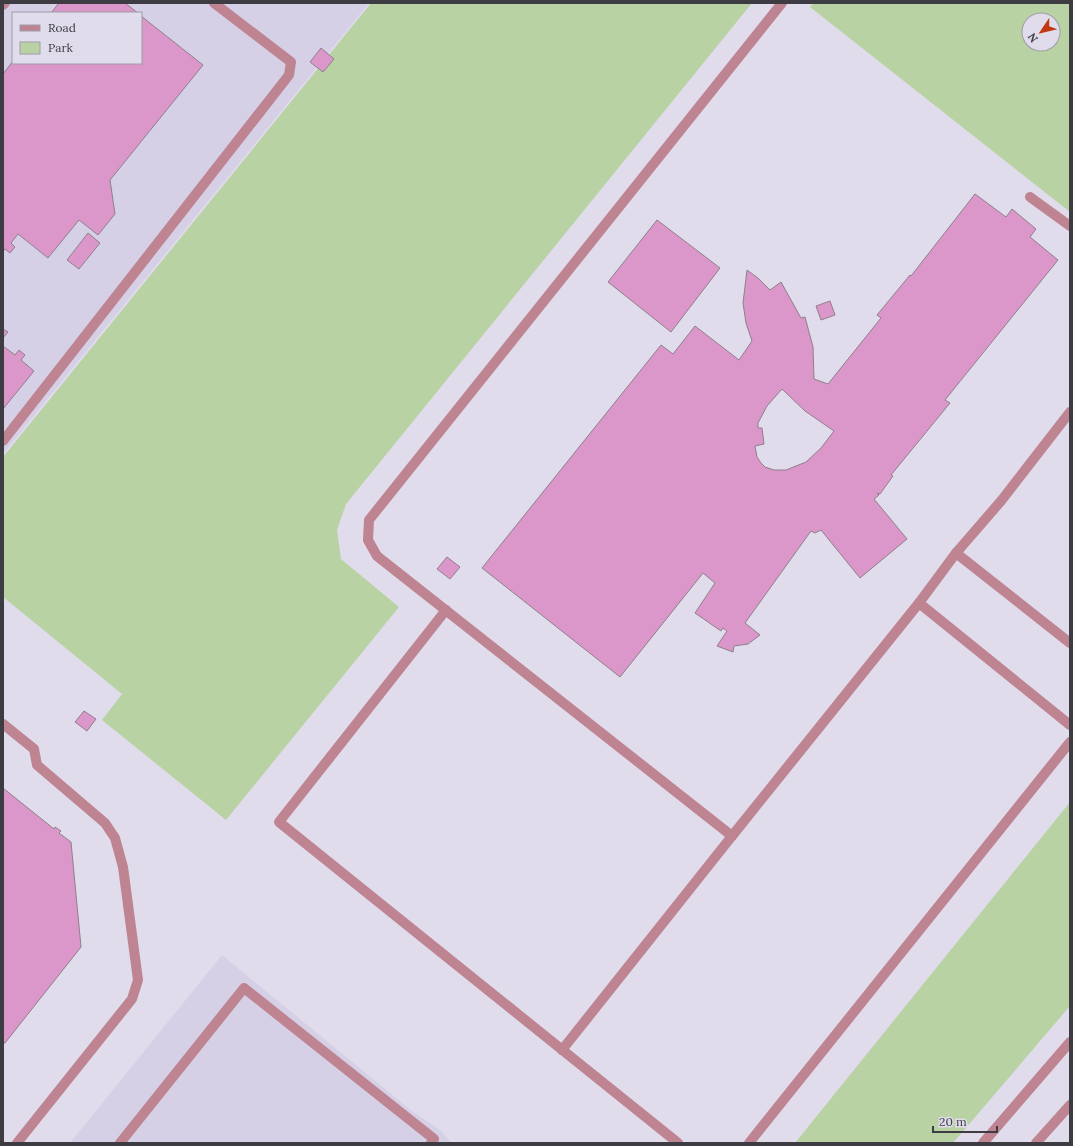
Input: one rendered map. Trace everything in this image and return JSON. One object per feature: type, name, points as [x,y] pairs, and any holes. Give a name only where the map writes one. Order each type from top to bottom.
[{"type":"street","points":[[3,441],[289,75],[291,62],[214,3]]},
{"type":"street","points":[[732,836],[377,556],[368,540],[369,520],[782,3]]},
{"type":"street","points":[[1030,197],[1070,226]]},
{"type":"street","points":[[562,1050],[919,603],[956,553],[1001,501],[1070,412]]},
{"type":"street","points":[[956,553],[1070,643]]},
{"type":"street","points":[[919,603],[1070,725]]},
{"type":"street","points":[[446,610],[279,822],[678,1143]]},
{"type":"street","points":[[3,724],[34,749],[37,765],[105,823],[115,838],[123,867],[138,980],[132,999],[17,1143]]},
{"type":"street","points":[[749,1143],[1070,742]]},
{"type":"street","points":[[120,1143],[244,988],[434,1139],[431,1143]]},
{"type":"street","points":[[983,1143],[1070,1042]]},
{"type":"street","points":[[1036,1143],[1070,1104]]},
{"type":"shaded area","points":[[3,3],[369,3],[3,454]]},
{"type":"shaded area","points":[[222,955],[412,1111],[440,1130],[452,1143],[70,1143]]},
{"type":"green space","points":[[371,3],[752,3],[346,504],[337,530],[341,559],[399,607],[226,820],[102,720],[122,694],[3,597],[3,457]]},
{"type":"green space","points":[[813,3],[1070,3],[1070,212],[810,7]]},
{"type":"green space","points":[[1070,802],[1070,1006],[953,1143],[795,1143]]},
{"type":"building","points":[[59,3],[125,3],[137,12],[52,12]]},
{"type":"building","points":[[142,17],[203,65],[110,180],[115,214],[98,235],[79,220],[48,258],[18,234],[11,243],[15,247],[10,253],[5,249],[3,252],[3,74],[12,62],[12,64],[142,64]]},
{"type":"building","points":[[321,48],[334,59],[323,72],[310,62]]},
{"type":"building","points":[[975,194],[1006,217],[1012,209],[1036,229],[1030,237],[1058,260],[945,400],[950,403],[891,475],[893,476],[880,494],[877,493],[879,495],[874,499],[907,539],[860,578],[821,530],[815,533],[811,531],[745,623],[760,635],[748,644],[734,646],[733,652],[717,646],[727,631],[723,628],[721,631],[695,613],[715,583],[703,573],[620,677],[482,568],[661,345],[673,354],[695,326],[739,360],[752,341],[746,323],[743,303],[747,270],[770,290],[781,282],[801,318],[805,317],[813,347],[814,379],[828,384],[881,318],[877,315],[910,275],[911,276]],"holes":[[[782,389],[805,411],[834,431],[821,448],[806,462],[786,470],[774,470],[765,467],[757,457],[755,446],[764,444],[762,428],[758,428],[758,423],[767,406]]]},
{"type":"building","points":[[657,220],[720,268],[671,332],[608,282]]},
{"type":"building","points":[[88,233],[100,243],[79,269],[67,260]]},
{"type":"building","points":[[830,301],[835,315],[821,320],[816,306]]},
{"type":"building","points":[[3,329],[8,332],[3,338]]},
{"type":"building","points":[[3,346],[15,355],[19,350],[25,355],[21,360],[34,371],[3,409]]},
{"type":"building","points":[[447,557],[460,567],[450,579],[437,569]]},
{"type":"building","points":[[84,711],[96,719],[87,731],[75,722]]},
{"type":"building","points":[[3,788],[54,829],[55,827],[61,831],[59,833],[71,842],[81,947],[5,1043],[3,1043]]}]
